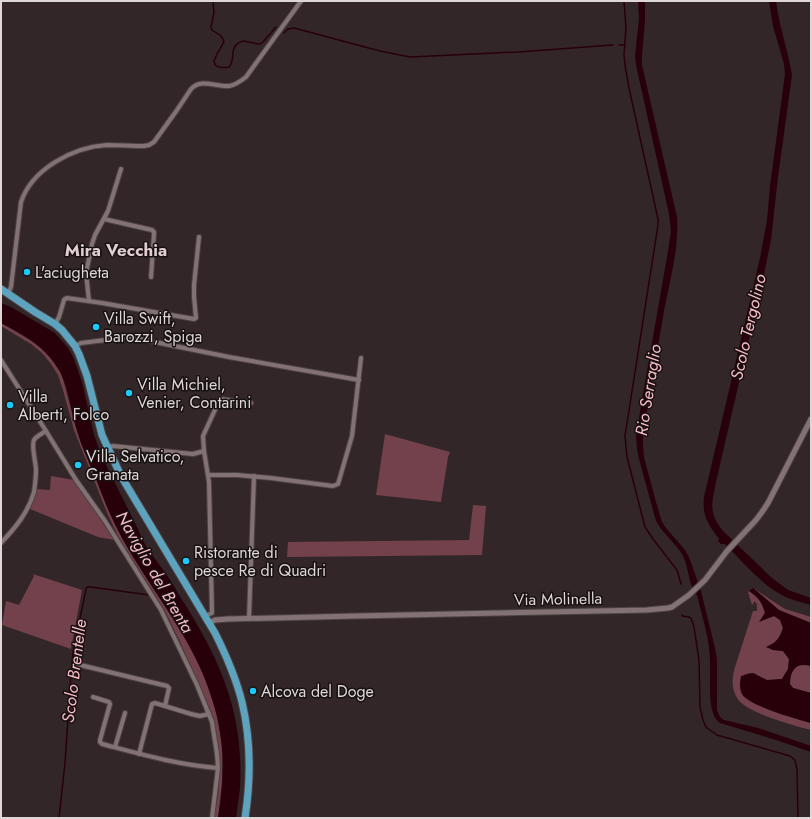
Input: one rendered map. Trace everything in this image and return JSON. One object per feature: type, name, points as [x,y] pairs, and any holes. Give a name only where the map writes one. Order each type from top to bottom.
[{"type":"main road","points":[[1,289],[55,324],[75,346],[87,376],[102,435],[121,476],[210,618],[231,669],[245,714],[250,767],[249,792],[245,818]]},
{"type":"street","points":[[8,294],[11,288],[21,202],[25,191],[29,186],[55,162],[80,150],[107,145],[144,146],[154,142],[194,86],[199,84],[230,86],[237,84],[246,77],[301,1]]},
{"type":"street","points":[[89,301],[86,273],[92,244],[95,235],[108,211],[121,168]]},
{"type":"street","points":[[104,219],[152,230],[154,232],[151,277]]},
{"type":"street","points":[[55,324],[65,299],[67,298],[194,320],[196,318],[194,285],[199,237]]},
{"type":"street","points":[[75,346],[81,343],[130,337],[229,357],[359,380]]},
{"type":"street","points":[[208,475],[254,476],[333,486],[338,484],[352,436],[361,358]]},
{"type":"street","points":[[1,360],[76,480],[105,521],[161,610],[197,685],[209,714],[216,743],[218,768],[212,818]]},
{"type":"street","points":[[210,618],[211,565],[208,475],[203,436],[220,399],[251,403]]},
{"type":"street","name":"Via Molinella","points":[[210,618],[249,619],[657,610],[672,607],[689,595],[705,580],[727,551],[756,520],[765,507],[811,419]]},
{"type":"street","points":[[1,543],[22,518],[30,502],[34,491],[36,470],[33,442],[46,431]]},
{"type":"street","points":[[107,447],[112,446],[193,454],[204,451]]},
{"type":"street","points":[[249,619],[254,476]]},
{"type":"street","points":[[76,664],[167,686],[169,688],[165,706]]},
{"type":"street","points":[[94,697],[109,702],[110,704],[100,742],[115,748],[177,763],[218,768]]},
{"type":"street","points":[[139,754],[150,706],[153,703],[200,716],[209,714]]},
{"type":"street","points":[[115,748],[125,714]]},
{"type":"shaded area","points":[[1,323],[43,349],[61,373],[76,428],[122,538],[184,636],[202,670],[217,715],[223,751],[222,782],[218,818],[214,818],[218,796],[220,765],[219,752],[214,722],[209,707],[164,609],[118,536],[108,515],[74,430],[58,375],[42,353],[31,344],[1,326]]},
{"type":"shaded area","points":[[385,434],[450,452],[441,502],[376,495]]},
{"type":"shaded area","points":[[51,476],[74,480],[114,540],[98,537],[30,509],[36,489],[50,490]]},
{"type":"shaded area","points":[[473,505],[486,506],[482,555],[287,557],[288,542],[469,540]]},
{"type":"shaded area","points":[[33,574],[82,590],[71,649],[2,625],[6,601],[19,605],[34,576]]},
{"type":"shaded area","points":[[753,588],[785,609],[811,617],[811,623],[779,610]]},
{"type":"shaded area","points":[[749,591],[755,595],[764,609],[765,613],[760,621],[774,616],[780,620],[783,628],[777,640],[767,647],[773,650],[783,651],[789,659],[788,669],[782,679],[765,680],[753,673],[744,675],[743,696],[756,704],[811,723],[811,730],[782,722],[750,709],[737,698],[735,694],[733,675],[735,667],[753,611],[757,611],[755,601],[752,605]]},
{"type":"shaded area","points":[[798,665],[811,666],[811,693],[793,688],[790,684],[791,674]]},
{"type":"water","name":"Rio Serraglio","points":[[638,1],[645,1],[642,65],[677,217],[677,241],[674,264],[664,311],[643,434],[644,457],[662,522],[689,557],[701,591],[717,660],[717,710],[719,715],[724,720],[758,728],[811,746],[811,752],[720,723],[716,718],[713,712],[710,695],[709,645],[697,595],[692,587],[683,556],[656,521],[639,459],[636,436],[671,231],[669,214],[636,65],[635,56],[639,18]]},
{"type":"water","name":"Scolo Tergolino","points":[[769,1],[776,1],[792,75],[771,240],[716,482],[712,508],[715,518],[723,531],[772,578],[788,590],[811,598],[811,605],[785,597],[774,591],[759,579],[725,544],[721,544],[718,541],[719,539],[707,520],[704,509],[704,497],[760,258],[767,220],[785,74],[784,64],[773,26]]},
{"type":"water","name":"Naviglio del Brenta","points":[[1,303],[11,307],[55,333],[68,348],[82,382],[94,435],[102,457],[148,550],[168,577],[194,619],[217,664],[233,710],[238,734],[240,788],[236,818],[218,818],[223,773],[221,743],[216,714],[203,674],[179,628],[135,561],[110,514],[80,439],[67,391],[60,372],[42,349],[35,343],[1,323]]},
{"type":"water","points":[[753,588],[779,610],[811,623],[811,666],[801,665],[795,668],[791,675],[790,684],[793,688],[811,693],[811,723],[763,707],[746,699],[741,692],[741,676],[753,673],[767,680],[782,679],[788,669],[789,659],[783,651],[773,650],[766,647],[775,642],[780,635],[783,628],[780,620],[774,616],[759,622],[765,613],[759,600],[749,591]]},
{"type":"waterway","points":[[213,1],[214,12],[211,27],[212,30],[221,36],[224,42],[214,61],[215,65],[218,67],[229,67],[235,46],[238,43],[243,41],[260,44],[276,27]]},
{"type":"waterway","name":"Rio Serraglio","points":[[624,1],[626,28],[624,54],[625,65],[658,219],[625,436],[627,457],[645,527],[677,570],[681,584]]},
{"type":"waterway","points":[[284,33],[288,29],[294,28],[380,51],[410,57],[518,52],[613,45]]},
{"type":"waterway","points":[[619,45],[625,45]]},
{"type":"waterway","name":"Scolo Brentelle","points":[[59,818],[65,763],[73,652],[86,589],[87,587],[91,587],[149,595]]},
{"type":"waterway","points":[[682,615],[691,618],[694,627],[699,660],[700,707],[705,725],[717,735],[790,756],[795,760],[797,770],[798,818]]},
{"type":"place","name":"L'aciugheta","points":[[27,272]]},
{"type":"place","name":"Villa Swift, Barozzi, Spiga","points":[[96,327]]},
{"type":"place","name":"Villa Michiel, Venier, Contarini","points":[[129,393]]},
{"type":"place","name":"Villa Alberti, Folco","points":[[10,405]]},
{"type":"place","name":"Villa Selvatico, Granata","points":[[78,465]]},
{"type":"place","name":"Ristorante di pesce Re di Quadri","points":[[186,561]]},
{"type":"place","name":"Alcova del Doge","points":[[253,691]]},
{"type":"district","name":"Mira Vecchia","points":[[116,250]]}]
